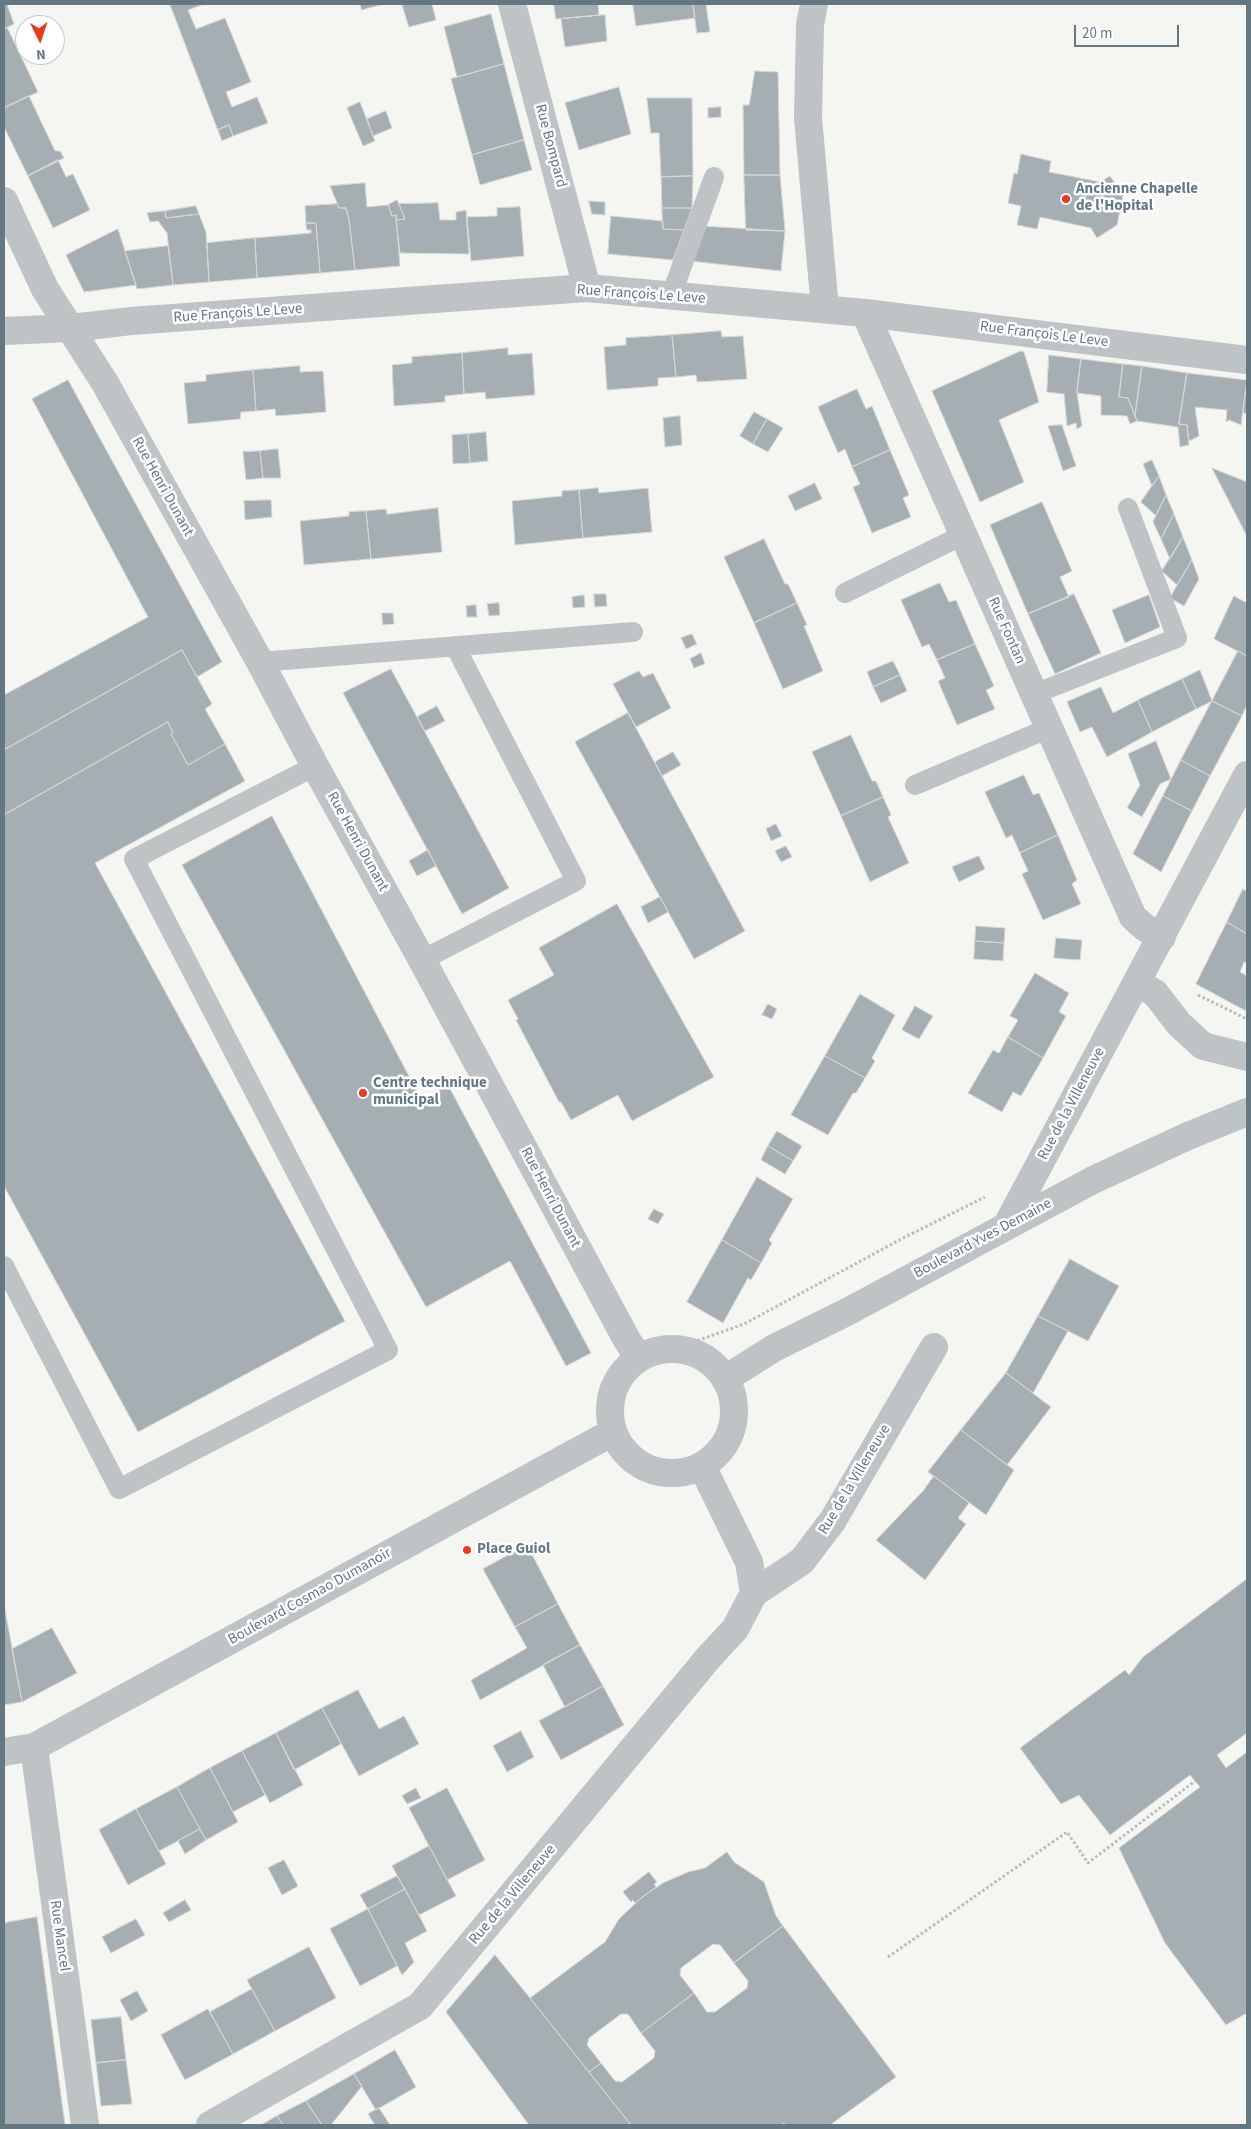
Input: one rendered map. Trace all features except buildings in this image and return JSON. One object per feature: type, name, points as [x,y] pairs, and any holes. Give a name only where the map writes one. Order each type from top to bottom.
[{"type":"street","name":"Rue Bompard","points":[[512,4],[588,288]]},
{"type":"street","points":[[814,4],[810,25],[808,118],[825,309]]},
{"type":"street","name":"Rue Henri Dunant","points":[[4,201],[45,289],[105,383],[260,662],[314,766],[422,960],[622,1332],[639,1358]]},
{"type":"street","name":"Rue François Le Leve","points":[[4,331],[71,328],[131,321],[588,288],[865,313],[1247,360]]},
{"type":"street","name":"Rue Fontan","points":[[865,313],[1133,917],[1144,927],[1162,937]]},
{"type":"street","name":"Rue de la Villeneuve","points":[[1007,1225],[1247,775]]},
{"type":"street","points":[[1137,983],[1156,993],[1179,1024],[1203,1046],[1247,1057]]},
{"type":"street","name":"Boulevard Yves Demaine","points":[[725,1379],[774,1348],[847,1312],[1093,1180],[1188,1136],[1247,1112]]},
{"type":"street","name":"Rue de la Villeneuve","points":[[210,2125],[420,2006],[709,1656],[736,1629],[754,1593],[802,1561],[833,1520],[934,1347]]},
{"type":"street","points":[[674,1349],[691,1352],[708,1360],[725,1379],[730,1388],[734,1406],[733,1423],[727,1441],[717,1455],[702,1466],[685,1472],[667,1474],[650,1470],[633,1461],[621,1448],[613,1432],[609,1416],[610,1398],[621,1376],[639,1358],[656,1351],[674,1349]]},
{"type":"street","name":"Boulevard Cosmao Dumanoir","points":[[4,1752],[34,1747],[613,1432]]},
{"type":"street","points":[[702,1466],[750,1562],[754,1593]]},
{"type":"street","name":"Rue Mancel","points":[[34,1747],[85,2125]]},
{"type":"lane","points":[[671,296],[714,177]]},
{"type":"lane","points":[[1034,694],[1177,638],[1128,508]]},
{"type":"lane","points":[[845,593],[963,535]]},
{"type":"lane","points":[[260,662],[633,632]]},
{"type":"lane","points":[[422,960],[576,881],[455,646]]},
{"type":"lane","points":[[915,785],[1049,728]]},
{"type":"lane","points":[[4,1266],[119,1489],[388,1350],[134,859],[314,766]]},
{"type":"path","points":[[888,1957],[1067,1832],[1088,1863],[1195,1781]]},
{"type":"place","name":"Ancienne Chapelle de l'Hopital","points":[[1066,199]]},
{"type":"place","name":"Centre technique municipal","points":[[363,1093]]},
{"type":"place","name":"Place Guiol","points":[[467,1550]]}]
